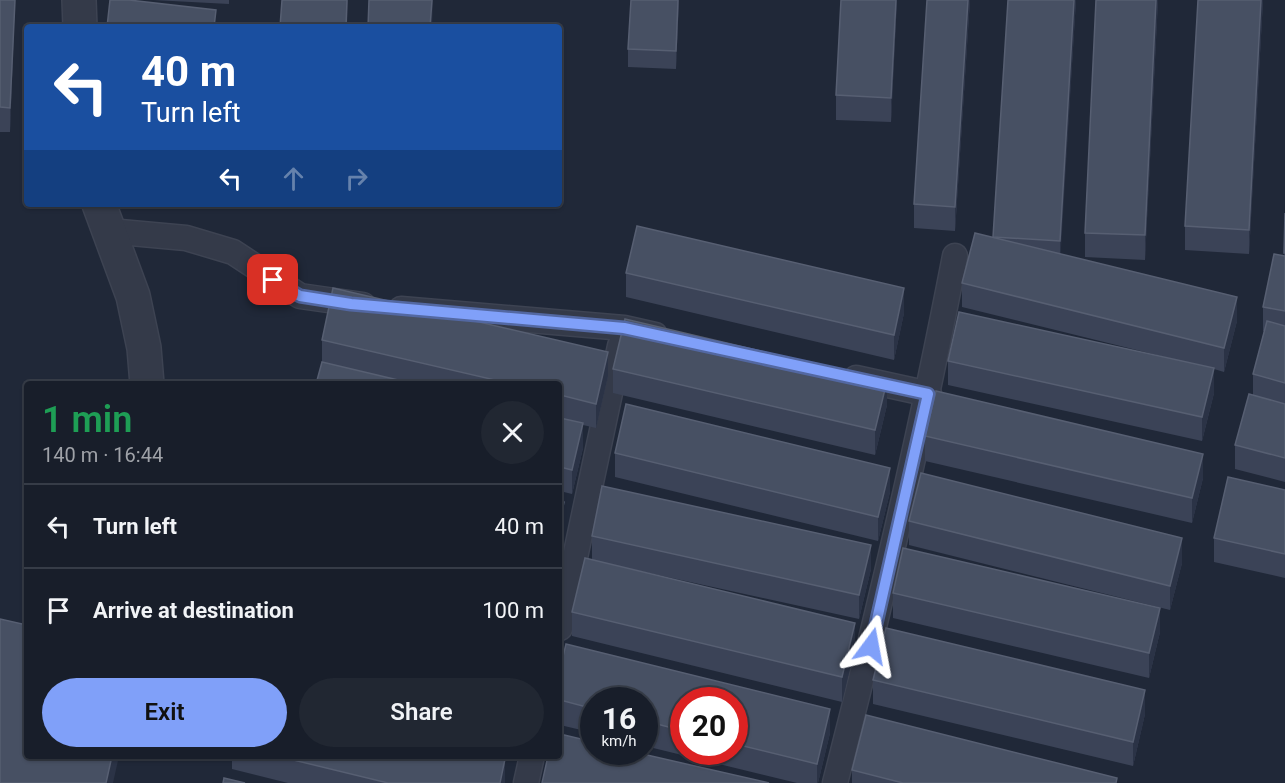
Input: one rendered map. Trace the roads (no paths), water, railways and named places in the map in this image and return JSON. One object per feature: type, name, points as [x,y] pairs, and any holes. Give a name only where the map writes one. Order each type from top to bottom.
[{"type":"street","points":[[79,0],[80,24]]},
{"type":"street","points":[[104,218],[133,296],[144,348],[147,381]]},
{"type":"lane","points":[[104,218],[233,252],[300,296],[351,304],[624,328],[682,340]]},
{"type":"lane","points":[[835,783],[871,646],[928,394],[955,256]]},
{"type":"lane","points":[[562,619],[624,328]]},
{"type":"lane","points":[[835,374],[928,394]]},
{"type":"lane","points":[[526,783],[531,759]]}]
